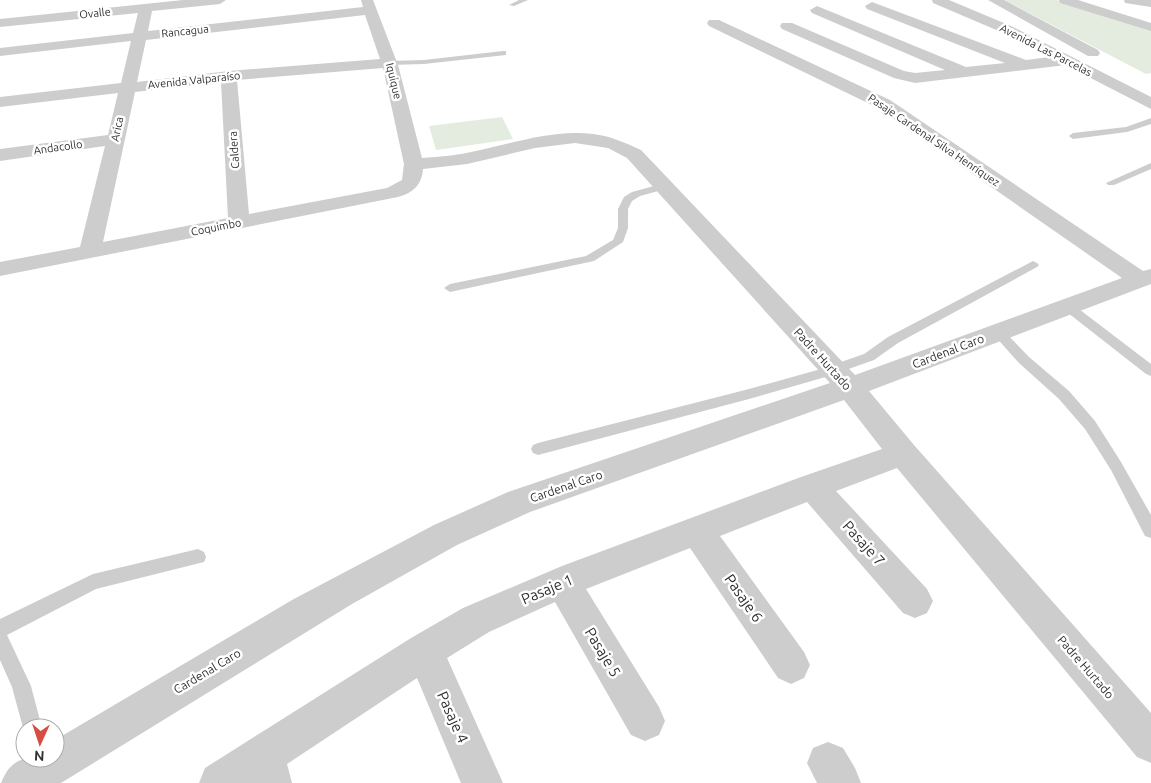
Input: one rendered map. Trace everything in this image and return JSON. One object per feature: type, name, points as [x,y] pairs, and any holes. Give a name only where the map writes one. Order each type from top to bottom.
[{"type":"street","points":[[88,14],[94,0]]},
{"type":"street","name":"Ovalle","points":[[0,23],[220,0]]},
{"type":"street","name":"Avenida Las Parcelas","points":[[938,0],[1006,29],[1151,104]]},
{"type":"street","name":"Avenida Las Parcelas","points":[[994,0],[1103,59]]},
{"type":"street","points":[[1065,0],[1131,22],[1151,26]]},
{"type":"street","points":[[1130,0],[1151,3]]},
{"type":"street","name":"Rancagua","points":[[0,52],[139,36],[369,5]]},
{"type":"street","name":"Iquique","points":[[369,5],[388,58],[414,164]]},
{"type":"street","points":[[872,6],[1023,64]]},
{"type":"street","name":"Arica","points":[[90,251],[127,83],[146,8]]},
{"type":"street","points":[[816,10],[961,71]]},
{"type":"street","name":"Pasaje Cardenal Silva Henríquez","points":[[714,23],[884,104],[1145,278]]},
{"type":"street","points":[[787,26],[900,75],[927,77],[961,71],[1066,60]]},
{"type":"street","name":"Avenida Valparaíso","points":[[0,93],[229,76],[388,58]]},
{"type":"street","name":"Avenida Valparaíso","points":[[0,102],[127,83],[388,58]]},
{"type":"street","name":"Caldera","points":[[229,76],[239,223]]},
{"type":"street","name":"Padre Hurtado","points":[[414,164],[456,160],[551,139],[587,138],[608,142],[639,157],[842,379],[903,454],[1151,743]]},
{"type":"street","name":"Andacollo","points":[[0,156],[115,139]]},
{"type":"street","name":"Coquimbo","points":[[0,269],[397,191],[411,182],[414,175],[414,164]]},
{"type":"street","name":"Cardenal Caro","points":[[36,770],[313,606],[450,533],[519,502],[842,379],[998,332],[1145,278]]},
{"type":"street","name":"Pasaje 1","points":[[220,783],[267,769],[424,651],[476,620],[562,582],[812,486],[903,454]]},
{"type":"street","name":"Pasaje 7","points":[[812,486],[916,601]]},
{"type":"street","name":"Pasaje 6","points":[[697,530],[791,665]]},
{"type":"street","name":"Pasaje 5","points":[[562,582],[644,721]]},
{"type":"street","name":"Pasaje 4","points":[[424,651],[482,783]]},
{"type":"lane","points":[[512,5],[525,0]]},
{"type":"lane","points":[[388,58],[424,62],[503,53]]},
{"type":"lane","points":[[1073,136],[1127,128],[1151,121]]},
{"type":"lane","points":[[1111,183],[1151,166]]},
{"type":"lane","points":[[450,288],[590,259],[618,242],[623,228],[623,209],[628,199],[636,194],[665,186]]},
{"type":"lane","points":[[538,449],[749,394],[842,379],[893,340],[1033,266]]},
{"type":"lane","points":[[1068,306],[1151,371]]},
{"type":"lane","points":[[998,332],[1024,360],[1064,395],[1090,425],[1116,466],[1151,531]]},
{"type":"lane","points":[[0,629],[94,582],[198,557]]},
{"type":"lane","points":[[0,639],[21,686],[29,718]]},
{"type":"shaded area","points":[[1004,0],[1057,0],[1151,30],[1151,73],[1146,74]]},
{"type":"shaded area","points":[[502,117],[513,139],[436,150],[429,126]]}]
